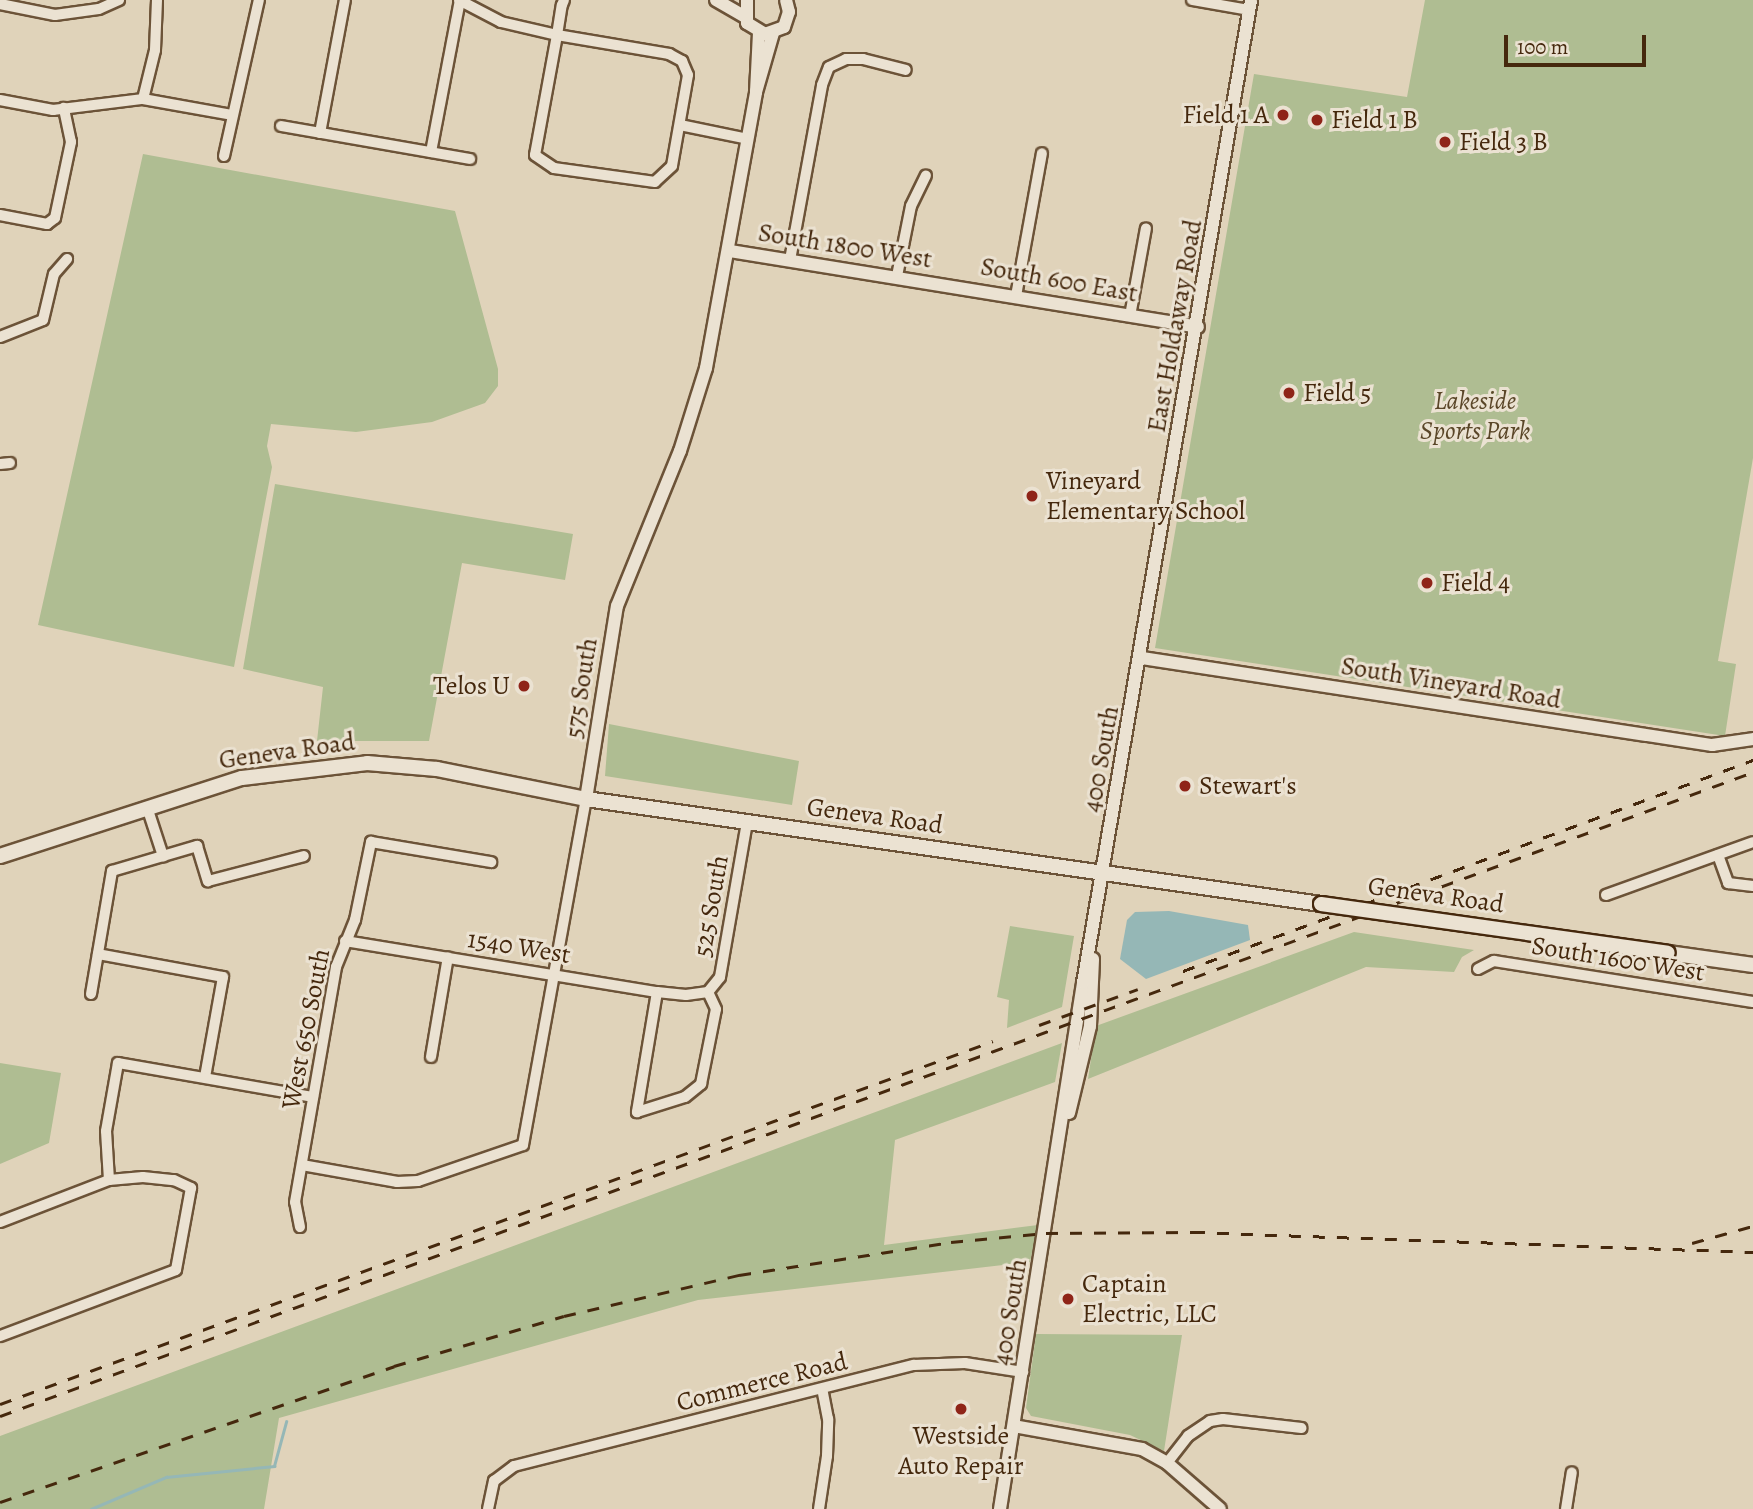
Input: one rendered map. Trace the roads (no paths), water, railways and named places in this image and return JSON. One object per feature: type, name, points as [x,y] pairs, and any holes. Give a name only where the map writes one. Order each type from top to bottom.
[{"type":"main road","name":"Geneva Road","points":[[0,856],[242,778],[355,763],[437,769],[586,799],[1753,965]]},
{"type":"street","points":[[0,4],[55,15],[99,9],[119,0]]},
{"type":"street","points":[[143,99],[155,50],[158,0]]},
{"type":"street","points":[[224,156],[259,0]]},
{"type":"street","points":[[320,133],[345,0]]},
{"type":"street","points":[[430,152],[459,0],[501,22],[557,35],[669,54],[682,61],[688,75],[672,166],[655,182],[554,168],[535,155],[557,35],[564,0]]},
{"type":"street","points":[[716,0],[744,16],[759,33],[756,92]]},
{"type":"street","points":[[744,16],[747,0]]},
{"type":"street","points":[[756,92],[773,33],[788,20],[786,0]]},
{"type":"street","points":[[1192,0],[1250,5]]},
{"type":"street","name":"East Holdaway Road","points":[[1142,658],[1250,5]]},
{"type":"street","points":[[759,33],[773,33]]},
{"type":"street","points":[[790,260],[822,85],[830,67],[846,59],[863,59],[906,71]]},
{"type":"street","name":"575 South","points":[[302,1165],[397,1182],[418,1181],[523,1145],[586,799],[617,606],[680,451],[706,368],[730,251],[756,92]]},
{"type":"street","points":[[0,100],[64,108],[143,99],[232,115]]},
{"type":"street","points":[[0,215],[47,224],[55,218],[71,142],[64,108]]},
{"type":"street","points":[[680,125],[748,138]]},
{"type":"street","points":[[281,126],[470,159]]},
{"type":"street","points":[[1016,296],[1042,153]]},
{"type":"street","points":[[897,276],[911,206],[926,175]]},
{"type":"street","points":[[1130,316],[1146,228]]},
{"type":"street","name":"South 1800 West","points":[[730,251],[953,285]]},
{"type":"street","points":[[0,337],[43,320],[54,274],[67,259]]},
{"type":"street","name":"South 600 East","points":[[953,285],[1198,327]]},
{"type":"street","name":"South Vineyard Road","points":[[1142,658],[1680,741],[1712,745],[1753,740]]},
{"type":"street","name":"400 South","points":[[1000,1509],[1142,658]]},
{"type":"street","points":[[147,807],[163,856]]},
{"type":"street","name":"525 South","points":[[686,996],[708,992],[720,977],[747,822]]},
{"type":"street","name":"West 650 South","points":[[300,1227],[295,1202],[336,967],[355,920],[371,842],[491,862]]},
{"type":"street","points":[[1606,895],[1753,842]]},
{"type":"street","points":[[91,995],[112,871],[197,846],[208,881],[304,856]]},
{"type":"street","points":[[1718,855],[1728,883],[1753,886]]},
{"type":"street","name":"1540 West","points":[[345,941],[686,996]]},
{"type":"street","points":[[98,954],[223,977],[205,1077]]},
{"type":"street","points":[[431,1057],[448,957]]},
{"type":"street","name":"South 1600 West","points":[[1478,969],[1494,961],[1753,1002]]},
{"type":"street","name":"525 South","points":[[657,992],[637,1112],[685,1097],[701,1084],[716,1009],[708,992]]},
{"type":"street","points":[[109,1180],[106,1131],[118,1063],[313,1097]]},
{"type":"street","points":[[0,1222],[109,1180],[154,1178],[191,1188],[176,1270],[0,1336]]},
{"type":"street","name":"Commerce Road","points":[[488,1509],[494,1481],[514,1466],[935,1363],[1023,1371]]},
{"type":"street","points":[[819,1509],[827,1456],[828,1419],[822,1389]]},
{"type":"street","points":[[1167,1463],[1188,1436],[1210,1421],[1223,1419],[1301,1428]]},
{"type":"street","points":[[1014,1426],[1128,1444],[1167,1463],[1220,1509]]},
{"type":"street","points":[[1566,1509],[1572,1472]]},
{"type":"water","points":[[1169,911],[1248,925],[1250,940],[1146,979],[1120,959],[1127,920],[1135,912]]},
{"type":"waterway","points":[[91,1509],[166,1477],[274,1466],[286,1422]]},
{"type":"railway","points":[[1183,971],[1753,760]]},
{"type":"railway","points":[[0,1416],[1753,772]]},
{"type":"railway","points":[[1039,1025],[1138,989]]},
{"type":"railway","points":[[0,1404],[993,1041]]},
{"type":"railway","points":[[1692,1243],[1753,1226]]},
{"type":"railway","points":[[0,1502],[394,1366],[564,1316],[739,1275],[951,1242],[1046,1233],[1193,1232],[1753,1252]]},
{"type":"place","name":"Field 1 A","points":[[1283,115]]},
{"type":"place","name":"Field 1 B","points":[[1317,120]]},
{"type":"place","name":"Field 3 B","points":[[1445,142]]},
{"type":"place","name":"Field 5","points":[[1289,393]]},
{"type":"place","name":"Vineyard Elementary School","points":[[1032,496]]},
{"type":"place","name":"Field 4","points":[[1427,583]]},
{"type":"place","name":"Telos U","points":[[524,686]]},
{"type":"place","name":"Stewart's","points":[[1185,786]]},
{"type":"place","name":"Captain Electric, LLC","points":[[1068,1299]]},
{"type":"place","name":"Westside Auto Repair","points":[[961,1409]]},
{"type":"park label","name":"Lakeside Sports Park","points":[[1475,416]]}]
